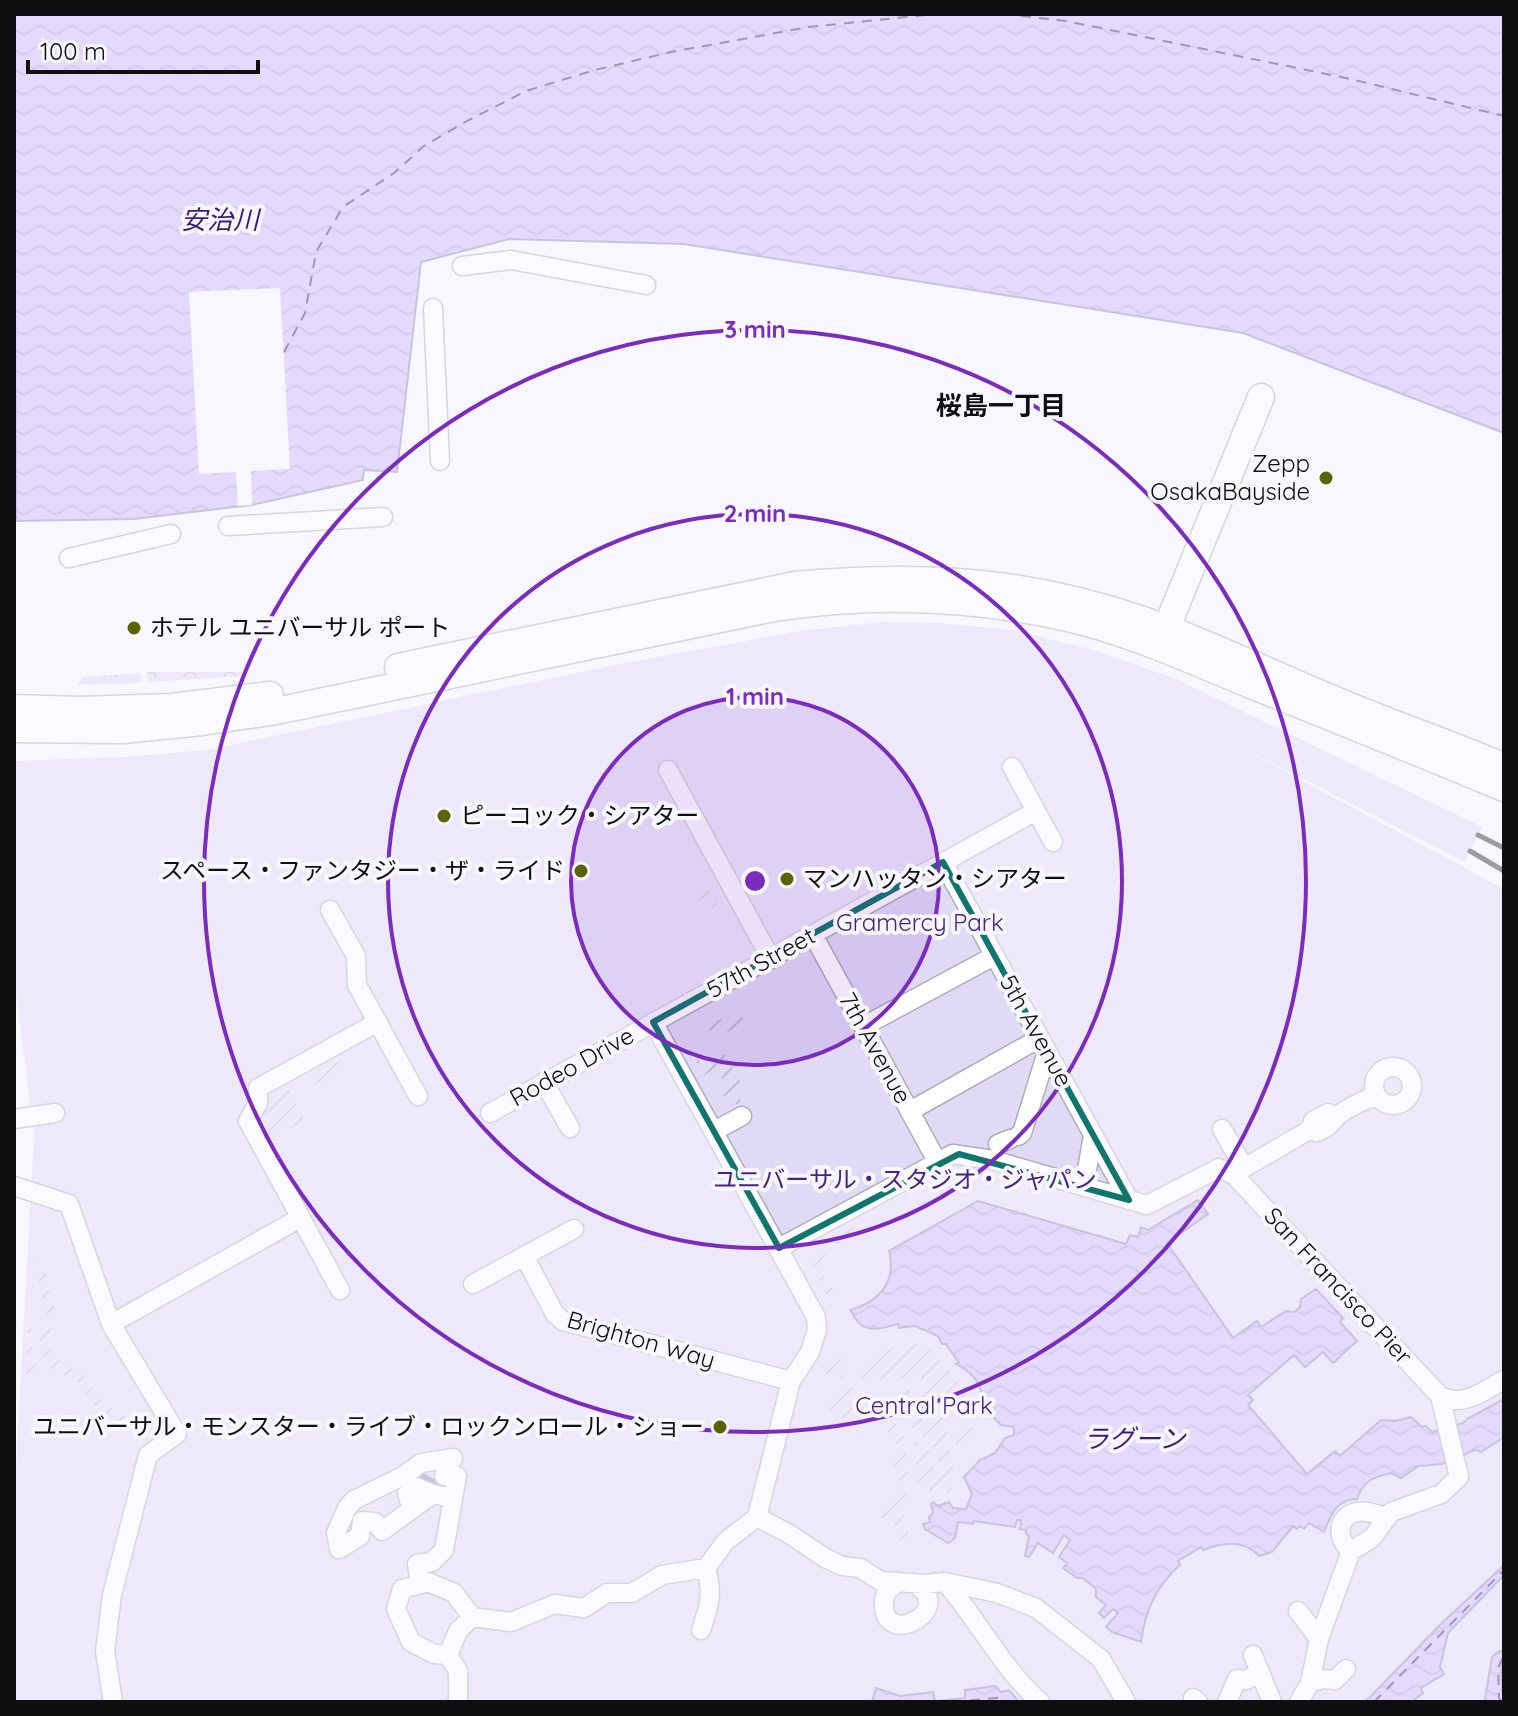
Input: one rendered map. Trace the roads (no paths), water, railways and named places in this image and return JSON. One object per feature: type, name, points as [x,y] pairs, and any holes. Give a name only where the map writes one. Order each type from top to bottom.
[{"type":"street","points":[[462,266],[511,260],[646,285]]},
{"type":"street","points":[[433,308],[440,461]]},
{"type":"street","points":[[1165,639],[1173,612],[1261,397]]},
{"type":"street","points":[[228,526],[383,517]]},
{"type":"street","points":[[69,558],[171,534]]},
{"type":"street","points":[[14,708],[80,710],[172,707],[271,694],[795,585],[857,580],[965,581],[1100,606],[1165,639],[1504,788]]},
{"type":"street","points":[[14,729],[123,730],[202,722],[276,711],[774,608],[842,600],[916,598],[997,605],[1165,639],[1286,677],[1338,702],[1504,767]]},
{"type":"street","points":[[1012,767],[1053,842]]},
{"type":"street","points":[[668,770],[771,959]]},
{"type":"street","name":"57th Street","points":[[653,1022],[1036,811]]},
{"type":"street","name":"5th Avenue","points":[[943,862],[1129,1200]]},
{"type":"street","points":[[330,910],[356,956],[357,985],[418,1096]]},
{"type":"street","name":"7th Avenue","points":[[813,935],[937,1161]]},
{"type":"street","points":[[864,1026],[994,956]]},
{"type":"street","points":[[340,1290],[248,1121],[258,1103],[258,1088],[378,1022]]},
{"type":"street","points":[[448,1655],[434,1654],[411,1642],[396,1609],[402,1589],[428,1582],[454,1593],[472,1617],[511,1622],[555,1604],[584,1608],[607,1593],[632,1593],[662,1575],[706,1568],[726,1541],[757,1517],[791,1381],[810,1352],[817,1322],[653,1022]]},
{"type":"street","name":"Rodeo Drive","points":[[490,1113],[653,1022]]},
{"type":"street","points":[[910,1111],[1044,1045]]},
{"type":"street","points":[[1009,1140],[1022,1133],[1044,1045]]},
{"type":"street","points":[[544,1082],[570,1128]]},
{"type":"street","points":[[779,1248],[953,1154],[963,1154],[1147,1205],[1213,1169],[1240,1172],[1311,1129],[1322,1131],[1333,1124],[1336,1117],[1376,1095]]},
{"type":"street","points":[[14,1119],[55,1113]]},
{"type":"street","points":[[714,1131],[742,1116]]},
{"type":"street","name":"San Francisco Pier","points":[[1218,1122],[1240,1172],[1440,1396]]},
{"type":"street","points":[[1084,1187],[1093,1135]]},
{"type":"street","points":[[14,1186],[69,1204],[111,1324],[177,1434],[148,1455],[112,1595],[105,1651],[113,1702]]},
{"type":"street","points":[[111,1324],[293,1222]]},
{"type":"street","points":[[473,1284],[574,1229]]},
{"type":"street","name":"Brighton Way","points":[[524,1256],[555,1314],[563,1321],[791,1381]]},
{"type":"street","points":[[1440,1396],[1450,1401],[1462,1401],[1504,1380]]},
{"type":"street","points":[[1299,1702],[1310,1683],[1319,1639],[1351,1551],[1370,1540],[1391,1512],[1441,1494],[1459,1477],[1440,1396]]},
{"type":"street","points":[[420,1584],[417,1564],[432,1562],[444,1550],[443,1496],[457,1476],[444,1476],[453,1458],[421,1463],[403,1476],[353,1492],[336,1533],[339,1549],[360,1536],[362,1521],[375,1522],[382,1531],[412,1509],[407,1494],[416,1487],[443,1496]]},
{"type":"street","points":[[1351,1551],[1340,1538],[1340,1528],[1345,1518],[1360,1512],[1387,1518]]},
{"type":"street","points":[[757,1517],[825,1558],[842,1566],[860,1568],[881,1581],[945,1582],[997,1593],[1036,1608],[1101,1659],[1126,1702]]},
{"type":"street","points":[[701,1630],[711,1597],[706,1568]]},
{"type":"street","points":[[945,1582],[970,1611],[993,1651],[1040,1702]]},
{"type":"street","points":[[1298,1611],[1319,1639]]},
{"type":"street","points":[[448,1655],[458,1631],[472,1617]]},
{"type":"street","points":[[448,1655],[458,1671],[458,1702]]},
{"type":"street","points":[[1253,1655],[1269,1701]]},
{"type":"street","points":[[1310,1683],[1322,1679],[1335,1680],[1346,1669]]},
{"type":"street","points":[[1227,1702],[1237,1679],[1260,1673]]},
{"type":"water","name":"安治川","points":[[14,14],[1504,14],[1504,433],[1243,333],[684,244],[509,239],[421,262],[397,472],[364,470],[363,480],[252,505],[133,519],[16,521]]},
{"type":"water","name":"ラグーン","points":[[1198,1200],[1208,1214],[1167,1243],[1233,1338],[1257,1321],[1261,1327],[1286,1311],[1294,1312],[1300,1307],[1301,1299],[1316,1289],[1343,1318],[1340,1322],[1357,1341],[1333,1363],[1323,1352],[1305,1367],[1294,1355],[1248,1395],[1253,1400],[1248,1405],[1307,1474],[1335,1451],[1340,1456],[1381,1420],[1396,1421],[1411,1417],[1432,1432],[1463,1423],[1504,1399],[1504,1437],[1481,1452],[1475,1450],[1442,1464],[1419,1466],[1401,1478],[1391,1473],[1374,1478],[1362,1488],[1357,1499],[1344,1502],[1335,1509],[1324,1532],[1309,1523],[1304,1529],[1293,1526],[1272,1552],[1259,1556],[1247,1547],[1233,1544],[1203,1550],[1201,1547],[1178,1561],[1180,1565],[1158,1590],[1145,1620],[1141,1642],[1106,1627],[1118,1613],[1113,1609],[1104,1618],[1099,1613],[1106,1605],[1096,1597],[1096,1589],[1063,1568],[1067,1563],[1059,1557],[1070,1540],[1064,1535],[1053,1553],[1038,1543],[1029,1557],[1025,1556],[1029,1536],[1026,1530],[1020,1529],[1021,1520],[1017,1520],[1015,1527],[958,1522],[955,1538],[948,1543],[925,1529],[923,1524],[930,1522],[933,1502],[938,1506],[949,1502],[953,1508],[966,1509],[972,1494],[964,1477],[980,1460],[995,1453],[1005,1438],[1014,1435],[1014,1427],[1001,1425],[992,1416],[978,1413],[982,1398],[979,1384],[956,1364],[959,1363],[938,1336],[915,1326],[864,1327],[850,1310],[869,1302],[883,1289],[890,1272],[889,1251],[978,1201],[1126,1244],[1130,1235],[1138,1237],[1141,1227],[1148,1230]]},
{"type":"water","points":[[1504,1565],[1504,1575],[1448,1633],[1440,1667],[1444,1674],[1421,1688],[1423,1693],[1412,1702],[1365,1702],[1442,1623]]},
{"type":"water","points":[[1504,1651],[1501,1674],[1504,1702],[1487,1702],[1492,1657]]},
{"type":"water","points":[[995,1686],[1001,1692],[1009,1690],[1019,1702],[872,1702],[876,1688],[900,1696],[933,1692],[935,1701],[965,1698],[965,1690]]},
{"type":"waterway","points":[[415,1476],[419,1474],[438,1484]]},
{"type":"railway","points":[[1478,835],[1504,848]]},
{"type":"railway","points":[[1470,851],[1504,871]]},
{"type":"place","name":"Zepp OsakaBayside","points":[[1326,478]]},
{"type":"place","name":"ホテル ユニバーサル ポート","points":[[134,628]]},
{"type":"place","name":"ピーコック・シアター","points":[[444,816]]},
{"type":"place","name":"スペース・ファンタジー・ザ・ライド","points":[[581,871]]},
{"type":"place","name":"マンハッタン・シアター","points":[[787,879]]},
{"type":"place","name":"ユニバーサル・モンスター・ライブ・ロックンロール・ショー","points":[[720,1427]]},
{"type":"district","name":"桜島一丁目","points":[[1001,406]]},
{"type":"park label","name":"Gramercy Park","points":[[920,923]]},
{"type":"park label","name":"ユニバーサル・スタジオ・ジャパン","points":[[905,1180]]},
{"type":"park label","name":"Central Park","points":[[924,1406]]}]
